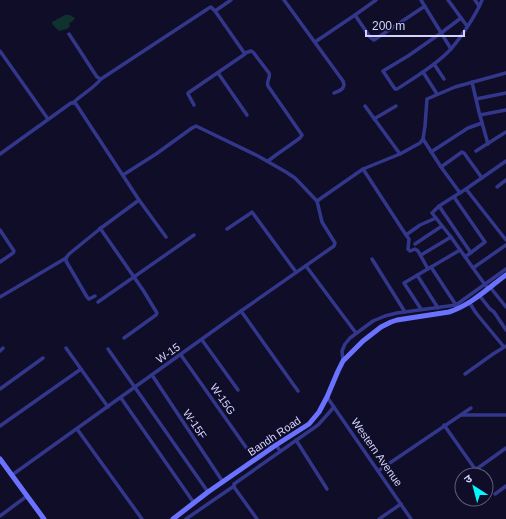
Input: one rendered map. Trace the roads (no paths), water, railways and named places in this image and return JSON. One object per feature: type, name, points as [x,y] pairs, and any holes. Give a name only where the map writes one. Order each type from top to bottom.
[{"type":"street","points":[[215,11],[231,0]]},
{"type":"street","points":[[284,0],[344,83],[344,87],[334,93]]},
{"type":"street","points":[[315,42],[355,16],[376,0]]},
{"type":"street","points":[[421,0],[451,49]]},
{"type":"street","points":[[448,0],[467,26]]},
{"type":"street","points":[[475,0],[479,6]]},
{"type":"street","points":[[461,18],[408,56],[383,71],[396,89],[423,72],[451,49],[467,26],[482,0]]},
{"type":"street","points":[[355,16],[370,37],[374,40],[425,6]]},
{"type":"street","points":[[0,154],[48,119],[73,103],[77,98],[96,85],[101,79],[211,7],[245,53]]},
{"type":"street","points":[[69,34],[97,78],[101,79]]},
{"type":"street","points":[[0,51],[48,119]]},
{"type":"street","points":[[194,105],[188,93],[245,55],[245,53],[251,51],[253,52],[269,72],[270,76],[268,86],[302,135],[268,161]]},
{"type":"street","points":[[434,64],[444,79]]},
{"type":"street","points":[[423,72],[437,94]]},
{"type":"street","points":[[218,73],[247,115]]},
{"type":"street","points":[[123,175],[196,126],[268,161],[290,175],[317,200],[363,169],[400,154],[420,143],[425,126],[426,100],[428,98],[472,82],[506,73]]},
{"type":"street","points":[[472,82],[488,144]]},
{"type":"street","points":[[476,99],[506,93]]},
{"type":"street","points":[[73,103],[76,104],[139,200],[166,237]]},
{"type":"street","points":[[365,106],[400,154]]},
{"type":"street","points":[[374,119],[396,106]]},
{"type":"street","points":[[480,115],[506,110]]},
{"type":"street","points":[[431,152],[468,128],[482,123]]},
{"type":"street","points":[[476,152],[506,132]]},
{"type":"street","points":[[422,139],[460,193]]},
{"type":"street","points":[[441,167],[460,152],[463,152],[482,178]]},
{"type":"street","points":[[506,161],[432,212],[487,286],[506,307]]},
{"type":"street","points":[[363,169],[409,240],[407,247],[408,249],[410,251],[415,249],[418,250],[456,305]]},
{"type":"street","points":[[497,187],[506,180]]},
{"type":"street","points":[[466,189],[506,240]]},
{"type":"street","points":[[454,197],[485,242],[465,257]]},
{"type":"street","points":[[0,297],[66,258],[100,228],[139,200]]},
{"type":"street","name":"W-15","points":[[12,476],[334,246],[335,244],[321,220],[317,200]]},
{"type":"street","points":[[439,206],[471,253]]},
{"type":"street","points":[[227,229],[252,212],[296,272]]},
{"type":"street","points":[[406,235],[420,225],[436,218]]},
{"type":"street","points":[[415,244],[442,226]]},
{"type":"street","points":[[100,228],[134,276],[156,313],[156,315],[124,338]]},
{"type":"street","points":[[0,230],[14,251],[0,262]]},
{"type":"street","points":[[98,302],[194,235]]},
{"type":"street","points":[[421,255],[451,237]]},
{"type":"street","points":[[473,268],[506,245]]},
{"type":"street","points":[[421,310],[404,284],[460,250]]},
{"type":"street","points":[[66,258],[66,261],[87,297],[89,299],[95,296]]},
{"type":"street","points":[[372,259],[405,312]]},
{"type":"street","points":[[306,266],[356,334]]},
{"type":"street","points":[[343,361],[343,347],[347,341],[377,319],[397,312],[456,305],[487,286],[506,269]]},
{"type":"street","points":[[417,275],[438,308]]},
{"type":"street","name":"Bandh Road","points":[[173,519],[208,492],[276,445],[310,424],[319,412],[327,397],[343,361],[363,341],[385,324],[397,320],[450,312],[458,309],[479,295],[487,286],[505,276]]},
{"type":"street","points":[[479,295],[494,312],[506,330]]},
{"type":"street","points":[[464,374],[505,347],[469,302]]},
{"type":"street","points":[[241,311],[298,391]]},
{"type":"street","points":[[202,340],[238,390]]},
{"type":"street","points":[[66,348],[108,407]]},
{"type":"street","points":[[108,349],[208,492]]},
{"type":"street","name":"W-15G","points":[[181,355],[250,453],[254,453],[268,444],[276,445]]},
{"type":"street","points":[[0,389],[43,358]]},
{"type":"street","points":[[0,426],[81,369]]},
{"type":"street","name":"W-15F","points":[[152,375],[223,482]]},
{"type":"street","name":"Western Avenue","points":[[327,397],[411,519]]},
{"type":"street","points":[[120,398],[194,503]]},
{"type":"street","points":[[186,519],[318,425],[334,407]]},
{"type":"street","points":[[378,471],[471,408]]},
{"type":"street","points":[[460,415],[506,415]]},
{"type":"street","points":[[444,425],[475,469],[506,448]]},
{"type":"street","points":[[77,429],[142,519]]},
{"type":"street","points":[[296,440],[327,489]]},
{"type":"street","points":[[276,445],[280,451]]},
{"type":"street","points":[[0,459],[44,519]]},
{"type":"street","points":[[234,486],[257,519]]},
{"type":"street","points":[[495,494],[506,486]]},
{"type":"street","points":[[0,516],[27,496]]},
{"type":"street","points":[[379,519],[401,504]]}]
